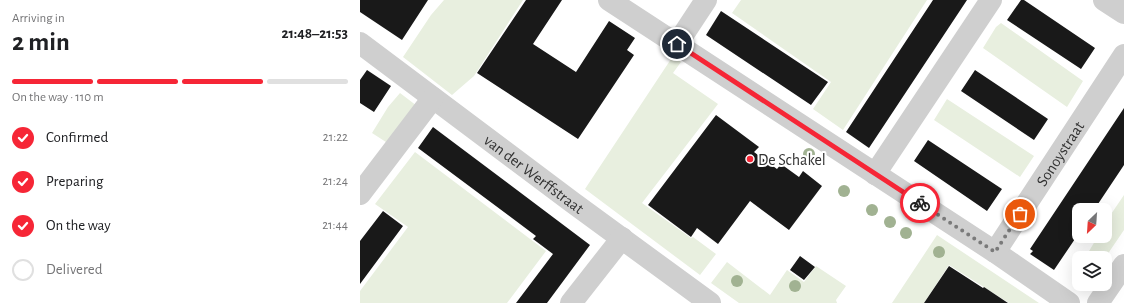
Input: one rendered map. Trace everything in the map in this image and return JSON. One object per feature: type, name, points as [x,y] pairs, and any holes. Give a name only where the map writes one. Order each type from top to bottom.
[{"type":"street","points":[[609,0],[995,252],[1069,303]]},
{"type":"street","points":[[677,44],[706,0]]},
{"type":"street","points":[[876,174],[991,0]]},
{"type":"street","points":[[1104,0],[1124,14]]},
{"type":"street","name":"van der Werffstraat","points":[[360,43],[572,202],[710,303]]},
{"type":"street","name":"Sonoystraat","points":[[995,252],[1124,55]]},
{"type":"street","points":[[360,194],[433,98]]},
{"type":"street","points":[[571,303],[622,238]]},
{"type":"street","points":[[1098,303],[1124,265]]},
{"type":"green space","points":[[444,0],[523,0],[474,76],[452,95],[403,57],[431,15]]},
{"type":"green space","points":[[741,0],[927,0],[843,130],[813,109],[831,82],[732,13]]},
{"type":"green space","points":[[1001,23],[1083,81],[1067,107],[983,48],[996,27]]},
{"type":"green space","points":[[673,56],[681,62],[673,73],[718,104],[642,203],[716,254],[700,275],[585,189]]},
{"type":"green space","points":[[400,93],[417,106],[389,144],[372,133],[388,107]]},
{"type":"green space","points":[[947,99],[1034,156],[1020,177],[934,120]]},
{"type":"green space","points":[[415,152],[546,251],[507,303],[360,303],[360,291],[408,227],[375,204]]},
{"type":"green space","points":[[1124,195],[1124,230],[1110,251],[1089,251],[1094,243],[1112,243],[1112,213]]},
{"type":"green space","points":[[937,235],[1039,303],[1009,303],[949,265],[924,303],[892,303]]},
{"type":"green space","points":[[727,262],[770,295],[787,270],[804,282],[816,266],[846,286],[836,300],[837,303],[739,303],[711,283]]},
{"type":"building","points":[[360,0],[428,0],[402,40],[360,12]]},
{"type":"building","points":[[526,0],[562,0],[533,44],[576,72],[609,21],[635,38],[627,50],[634,55],[578,139],[477,73]]},
{"type":"building","points":[[933,0],[967,0],[869,148],[846,132]]},
{"type":"building","points":[[1021,0],[1024,0],[1095,48],[1081,69],[1007,20]]},
{"type":"building","points":[[721,11],[828,82],[811,105],[706,35]]},
{"type":"building","points":[[367,70],[391,86],[374,112],[360,103],[360,80]]},
{"type":"building","points":[[975,70],[1048,119],[1034,140],[961,91]]},
{"type":"building","points":[[1124,108],[1124,165],[1099,203],[1072,203],[1072,243],[1054,270],[1030,254],[1033,251],[1030,249]]},
{"type":"building","points":[[716,115],[759,147],[754,152],[777,169],[781,164],[799,177],[803,171],[822,186],[789,230],[750,201],[718,244],[697,228],[691,237],[648,205]]},
{"type":"building","points":[[433,127],[590,245],[547,303],[516,303],[553,254],[533,239],[536,236],[418,148]]},
{"type":"building","points":[[928,140],[1002,189],[987,211],[914,161]]},
{"type":"building","points":[[383,211],[403,226],[360,284],[360,241]]},
{"type":"building","points":[[800,256],[815,267],[804,280],[790,270]]},
{"type":"building","points":[[949,266],[983,288],[984,287],[1008,303],[924,303]]},
{"type":"way so far","points":[[920,203],[995,252],[1020,214]]},
{"type":"place","name":"De Schakel","points":[[750,159]]},
{"type":"route","points":[[677,44],[920,203]]}]
